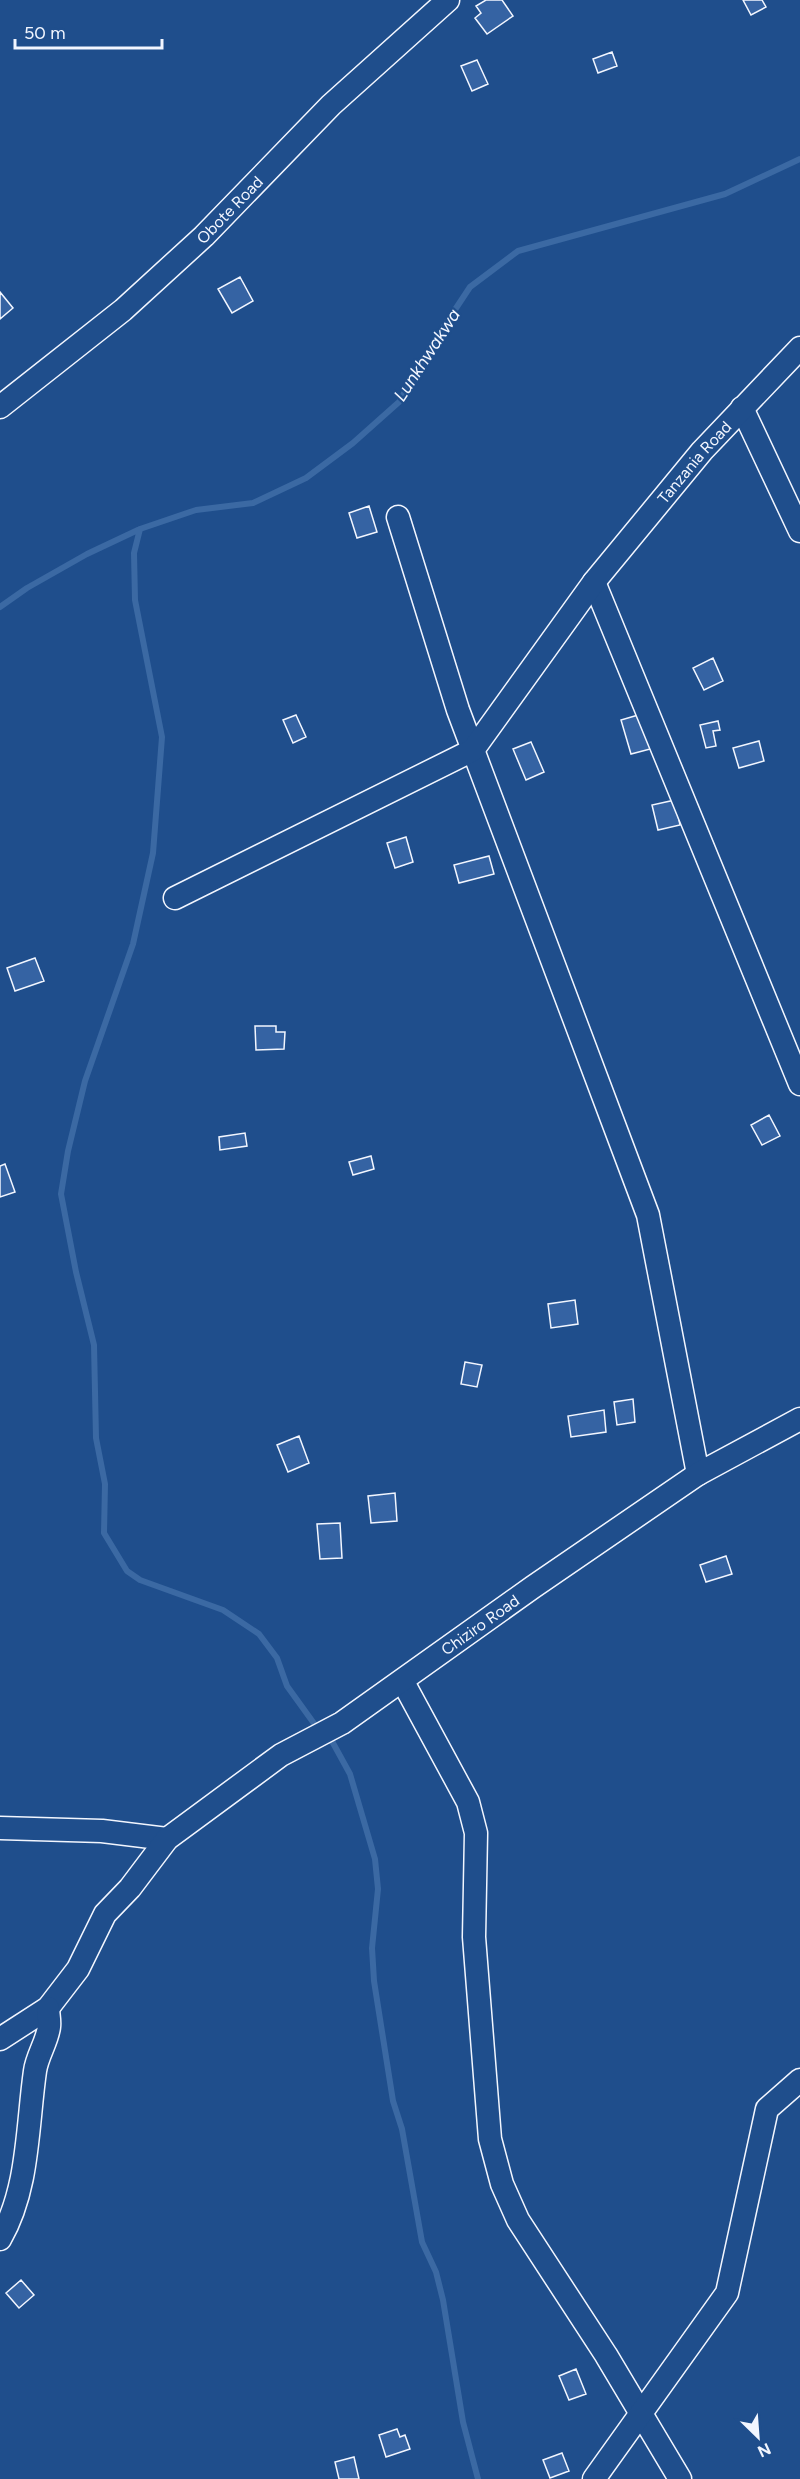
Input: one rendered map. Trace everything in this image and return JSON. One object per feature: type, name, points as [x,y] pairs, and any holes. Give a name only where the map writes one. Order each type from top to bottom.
[{"type":"street","name":"Obote Road","points":[[0,407],[131,303],[204,236],[331,105],[448,0]]},
{"type":"street","name":"Tanzania Road","points":[[473,750],[594,582],[702,451],[800,348]]},
{"type":"street","points":[[742,408],[800,531]]},
{"type":"street","points":[[398,517],[458,710],[648,1215],[698,1474]]},
{"type":"street","points":[[594,582],[800,1083]]},
{"type":"street","points":[[176,898],[473,750]]},
{"type":"street","name":"Chiziro Road","points":[[48,2008],[78,1970],[105,1914],[130,1888],[167,1839],[281,1755],[342,1723],[403,1682],[533,1587],[698,1474],[800,1419]]},
{"type":"street","points":[[403,1682],[468,1802],[476,1833],[474,1937],[490,2139],[502,2184],[518,2220],[641,2413],[680,2479]]},
{"type":"street","points":[[0,1828],[102,1831],[167,1839]]},
{"type":"street","points":[[0,2039],[48,2008],[49,2026],[35,2069],[31,2120],[20,2183],[8,2225],[0,2239]]},
{"type":"street","points":[[594,2479],[727,2293],[767,2109],[800,2080]]},
{"type":"building","points":[[486,0],[502,0],[513,16],[487,34],[475,18],[481,13],[476,6]]},
{"type":"building","points":[[743,0],[762,0],[766,7],[751,15]]},
{"type":"building","points":[[612,52],[617,66],[598,73],[593,59]]},
{"type":"building","points":[[477,60],[488,84],[472,91],[461,66]]},
{"type":"building","points":[[240,277],[253,301],[232,313],[218,289]]},
{"type":"building","points":[[0,292],[13,308],[0,319]]},
{"type":"building","points":[[369,506],[377,532],[357,538],[349,513]]},
{"type":"building","points":[[713,658],[723,681],[704,690],[693,668]]},
{"type":"building","points":[[645,713],[654,748],[631,754],[621,720]]},
{"type":"building","points":[[296,715],[306,737],[293,743],[283,720]]},
{"type":"building","points":[[718,721],[720,730],[713,731],[716,746],[706,748],[700,725]]},
{"type":"building","points":[[759,741],[764,761],[739,768],[733,748]]},
{"type":"building","points":[[531,742],[544,772],[526,780],[513,749]]},
{"type":"building","points":[[675,800],[680,825],[658,830],[652,805]]},
{"type":"building","points":[[406,837],[413,862],[395,868],[387,843]]},
{"type":"building","points":[[489,856],[494,874],[459,883],[454,865]]},
{"type":"building","points":[[35,958],[44,981],[15,991],[7,968]]},
{"type":"building","points":[[255,1026],[276,1026],[276,1032],[285,1032],[284,1049],[256,1050]]},
{"type":"building","points":[[769,1115],[780,1136],[762,1145],[751,1125]]},
{"type":"building","points":[[245,1133],[247,1146],[220,1150],[219,1137]]},
{"type":"building","points":[[371,1156],[374,1169],[353,1175],[349,1162]]},
{"type":"building","points":[[5,1164],[15,1192],[0,1197],[0,1166]]},
{"type":"building","points":[[575,1300],[578,1324],[551,1328],[548,1304]]},
{"type":"building","points":[[465,1362],[482,1365],[477,1387],[461,1384]]},
{"type":"building","points":[[633,1399],[635,1422],[617,1425],[614,1402]]},
{"type":"building","points":[[604,1410],[606,1432],[571,1437],[568,1416]]},
{"type":"building","points":[[299,1436],[309,1463],[288,1472],[277,1445]]},
{"type":"building","points":[[395,1493],[397,1521],[371,1523],[368,1496]]},
{"type":"building","points":[[340,1523],[342,1558],[320,1559],[317,1524]]},
{"type":"building","points":[[726,1556],[732,1574],[706,1582],[700,1565]]},
{"type":"building","points":[[21,2280],[34,2295],[19,2308],[6,2293]]},
{"type":"building","points":[[576,2369],[586,2394],[569,2400],[559,2376]]},
{"type":"building","points":[[397,2429],[400,2437],[405,2435],[410,2449],[386,2457],[379,2435]]},
{"type":"building","points":[[562,2453],[569,2471],[550,2478],[543,2460]]},
{"type":"building","points":[[354,2457],[359,2479],[339,2479],[335,2462]]},
{"type":"waterway","name":"Lunkhwakwa","points":[[0,607],[27,588],[87,554],[140,529],[196,510],[253,503],[306,478],[353,443],[399,402],[433,343],[470,287],[518,251],[725,194],[800,159]]},
{"type":"waterway","points":[[140,529],[134,553],[135,600],[162,737],[153,853],[133,944],[85,1081],[68,1151],[61,1194],[76,1272],[94,1345],[96,1438],[105,1484],[104,1533],[127,1571],[140,1580],[223,1610],[259,1634],[277,1658],[287,1686],[318,1729]]},
{"type":"waterway","points":[[326,1736],[333,1743],[350,1774],[375,1859],[378,1889],[372,1948],[374,1981],[393,2101],[402,2129],[422,2242],[436,2272],[443,2300],[463,2422],[478,2479]]}]
